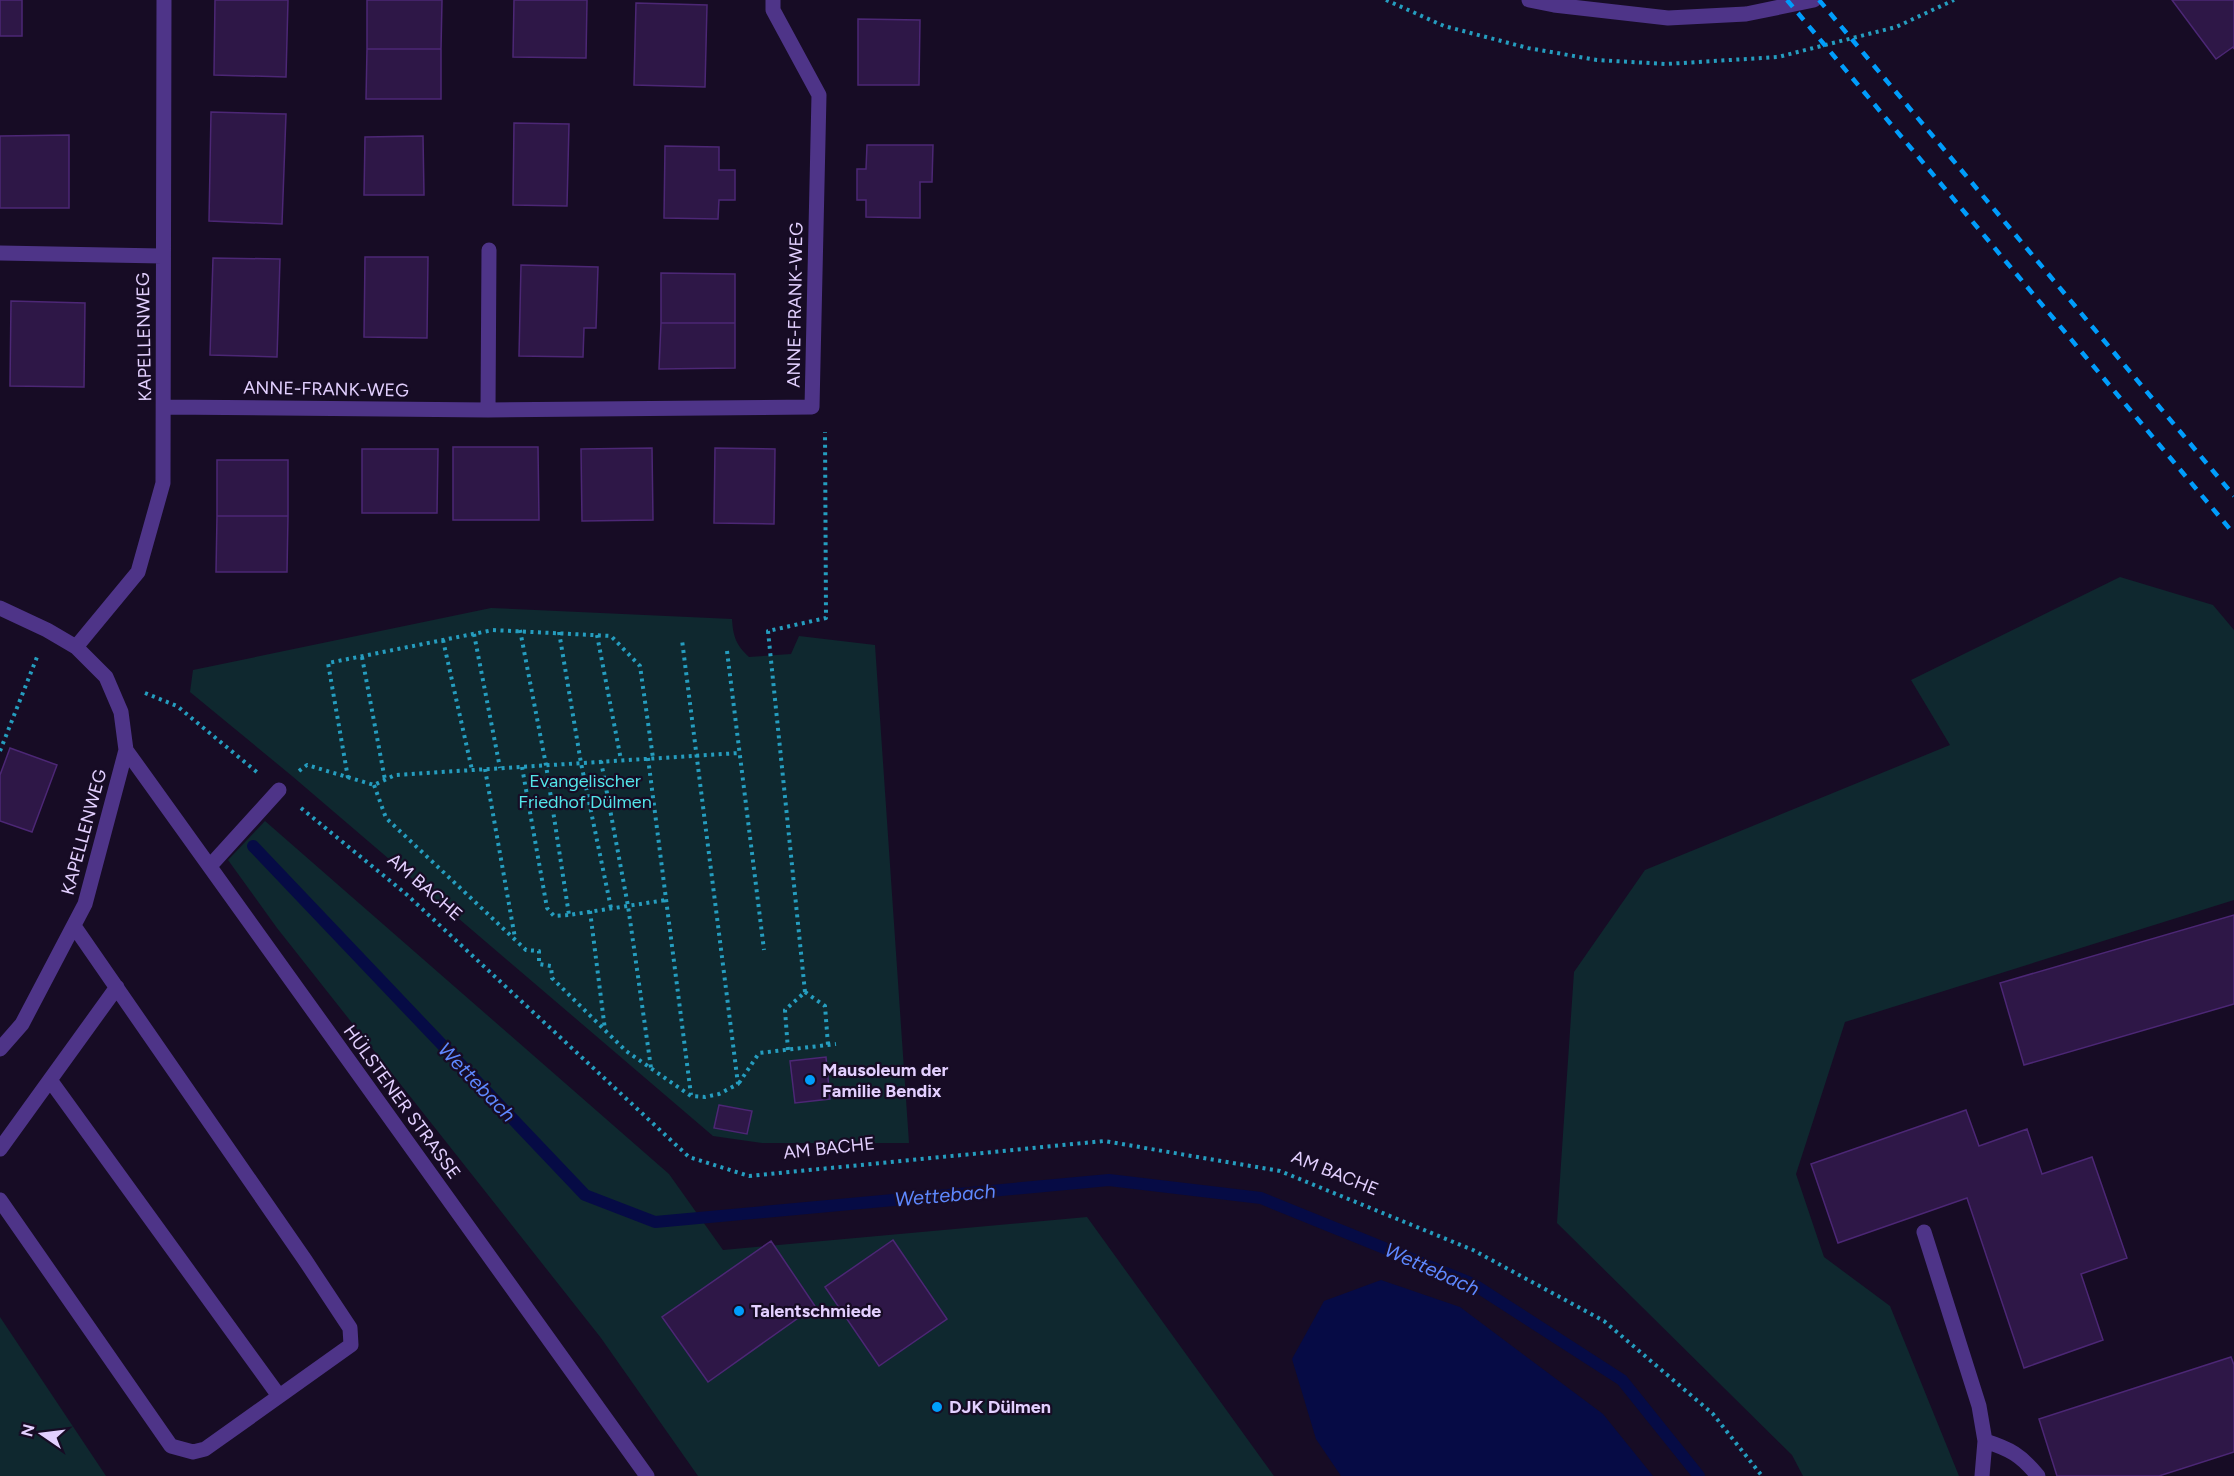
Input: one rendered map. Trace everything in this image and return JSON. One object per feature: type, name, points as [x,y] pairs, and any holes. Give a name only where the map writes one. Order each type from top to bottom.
[{"type":"street","name":"KAPELLENWEG","points":[[76,647],[138,572],[163,483],[164,0]]},
{"type":"street","name":"ANNE-FRANK-WEG","points":[[164,407],[488,410],[812,407],[819,95],[773,10],[773,0]]},
{"type":"street","points":[[1529,0],[1668,18],[1746,14],[1814,0]]},
{"type":"street","points":[[488,410],[489,250]]},
{"type":"street","points":[[0,253],[162,256]]},
{"type":"street","points":[[0,608],[47,630],[76,647],[106,677]]},
{"type":"street","name":"KAPELLENWEG","points":[[0,1049],[22,1023],[85,904],[126,750],[121,712],[106,677]]},
{"type":"street","name":"HÜLSTENER STRASSE","points":[[126,750],[647,1476]]},
{"type":"street","points":[[210,866],[279,790]]},
{"type":"street","points":[[0,1200],[171,1446],[193,1452],[205,1449],[351,1345],[350,1328],[74,926]]},
{"type":"street","points":[[0,1149],[117,987]]},
{"type":"street","points":[[50,1080],[279,1396]]},
{"type":"street","points":[[1924,1232],[1979,1406],[1985,1441],[1982,1476]]},
{"type":"street","points":[[1985,1441],[2004,1447],[2024,1458],[2038,1476]]},
{"type":"path","points":[[812,407],[825,421],[826,618],[768,631],[805,992],[825,1006],[828,1045]]},
{"type":"path","points":[[0,752],[47,630]]},
{"type":"path","points":[[348,778],[328,663],[493,630],[611,636],[640,666],[653,758]]},
{"type":"path","points":[[520,630],[546,765],[569,915]]},
{"type":"path","points":[[559,632],[581,763],[611,908]]},
{"type":"path","points":[[474,634],[500,768]]},
{"type":"path","points":[[597,635],[621,760]]},
{"type":"path","points":[[682,639],[738,1084]]},
{"type":"path","points":[[443,640],[471,770]]},
{"type":"path","points":[[727,651],[764,950]]},
{"type":"path","points":[[362,657],[385,780]]},
{"type":"path","name":"AM BACHE","points":[[106,677],[177,706],[405,893],[689,1157],[749,1176],[1104,1141],[1281,1171],[1473,1250],[1604,1321],[1713,1414],[1762,1476]]},
{"type":"path","points":[[279,790],[307,765],[374,785],[395,775],[739,753]]},
{"type":"path","points":[[648,758],[691,1096]]},
{"type":"path","points":[[601,761],[628,906],[651,1069]]},
{"type":"path","points":[[522,767],[547,908],[554,916],[666,900]]},
{"type":"path","points":[[485,769],[515,939]]},
{"type":"path","points":[[374,785],[386,818],[526,950],[539,951],[539,964],[551,966],[552,978],[626,1051],[691,1096],[705,1097],[719,1094],[738,1084],[759,1053],[836,1044]]},
{"type":"path","points":[[590,911],[605,1031]]},
{"type":"path","points":[[788,1050],[785,1010],[805,992]]},
{"type":"green space","points":[[2120,577],[2213,605],[2234,630],[2234,900],[1845,1022],[1796,1174],[1824,1257],[1890,1306],[1959,1476],[1803,1476],[1792,1455],[1557,1223],[1574,972],[1645,870],[1950,745],[1911,680]]},
{"type":"green space","name":"Evangelischer Friedhof Dülmen","points":[[491,608],[732,619],[736,640],[749,657],[791,654],[799,636],[875,645],[909,1143],[762,1143],[713,1136],[292,776],[190,692],[193,670]]},
{"type":"green space","name":"DJK Dülmen","points":[[265,821],[669,1174],[723,1250],[1087,1217],[1274,1476],[698,1476],[601,1338],[277,928],[228,860]]},
{"type":"green space","points":[[0,1317],[106,1476],[0,1476]]},
{"type":"shaded area","points":[[1381,1280],[1460,1307],[1603,1414],[1653,1476],[1341,1476],[1316,1439],[1292,1359],[1324,1301]]},
{"type":"building","points":[[0,0],[22,0],[22,36],[0,36]]},
{"type":"building","points":[[215,0],[288,0],[286,77],[214,75]]},
{"type":"building","points":[[367,0],[442,0],[441,49],[367,49]]},
{"type":"building","points":[[514,0],[587,0],[586,58],[513,57]]},
{"type":"building","points":[[2172,0],[2234,0],[2234,49],[2233,47],[2216,59]]},
{"type":"building","points":[[636,3],[707,5],[705,87],[634,85]]},
{"type":"building","points":[[858,19],[920,20],[919,85],[858,85]]},
{"type":"building","points":[[367,49],[441,49],[441,99],[366,99]]},
{"type":"building","points":[[211,112],[286,114],[282,224],[209,221]]},
{"type":"building","points":[[514,123],[569,124],[567,206],[513,205]]},
{"type":"building","points":[[69,135],[69,208],[0,208],[0,136]]},
{"type":"building","points":[[423,136],[424,195],[364,195],[365,137]]},
{"type":"building","points":[[867,145],[933,145],[932,182],[920,182],[920,218],[866,217],[866,200],[857,200],[857,169],[866,169]]},
{"type":"building","points":[[665,146],[719,147],[719,170],[735,170],[735,200],[719,200],[718,219],[664,218]]},
{"type":"building","points":[[365,257],[428,257],[427,338],[364,337]]},
{"type":"building","points":[[213,258],[280,259],[277,357],[210,355]]},
{"type":"building","points":[[521,265],[598,267],[596,328],[584,328],[583,357],[519,356]]},
{"type":"building","points":[[661,273],[735,274],[735,323],[661,323]]},
{"type":"building","points":[[11,301],[85,303],[84,387],[10,386]]},
{"type":"building","points":[[661,323],[735,323],[735,368],[659,369]]},
{"type":"building","points":[[453,447],[538,447],[539,520],[453,520]]},
{"type":"building","points":[[652,448],[653,520],[582,521],[581,449]]},
{"type":"building","points":[[715,448],[775,449],[774,524],[714,523]]},
{"type":"building","points":[[362,449],[438,449],[437,513],[362,513]]},
{"type":"building","points":[[217,460],[288,460],[288,516],[217,516]]},
{"type":"building","points":[[217,516],[288,516],[287,572],[216,572]]},
{"type":"building","points":[[10,748],[57,765],[32,832],[0,821],[0,775]]},
{"type":"building","points":[[2234,915],[2234,1004],[2024,1065],[2000,983]]},
{"type":"building","name":"Mausoleum der Familie Bendix","points":[[826,1057],[830,1099],[795,1103],[790,1061]]},
{"type":"building","points":[[719,1105],[752,1111],[747,1134],[714,1128]]},
{"type":"building","points":[[1966,1110],[1979,1146],[2027,1129],[2042,1174],[2092,1157],[2127,1258],[2081,1274],[2103,1340],[2024,1368],[1967,1198],[1838,1243],[1811,1164]]},
{"type":"building","points":[[893,1240],[947,1319],[879,1366],[825,1287]]},
{"type":"building","name":"Talentschmiede","points":[[771,1241],[815,1306],[708,1382],[662,1317]]},
{"type":"building","points":[[2231,1357],[2234,1365],[2234,1452],[2159,1476],[2057,1476],[2039,1419]]},
{"type":"waterway","name":"Wettebach","points":[[253,846],[585,1195],[655,1222],[1109,1180],[1261,1198],[1473,1284],[1622,1380],[1699,1476]]},
{"type":"railway","points":[[1787,0],[2234,534]]},
{"type":"railway","points":[[1819,0],[2234,496]]},
{"type":"place","name":"Mausoleum der Familie Bendix","points":[[810,1080]]},
{"type":"place","name":"Talentschmiede","points":[[739,1311]]},
{"type":"place","name":"DJK Dülmen","points":[[937,1407]]}]
